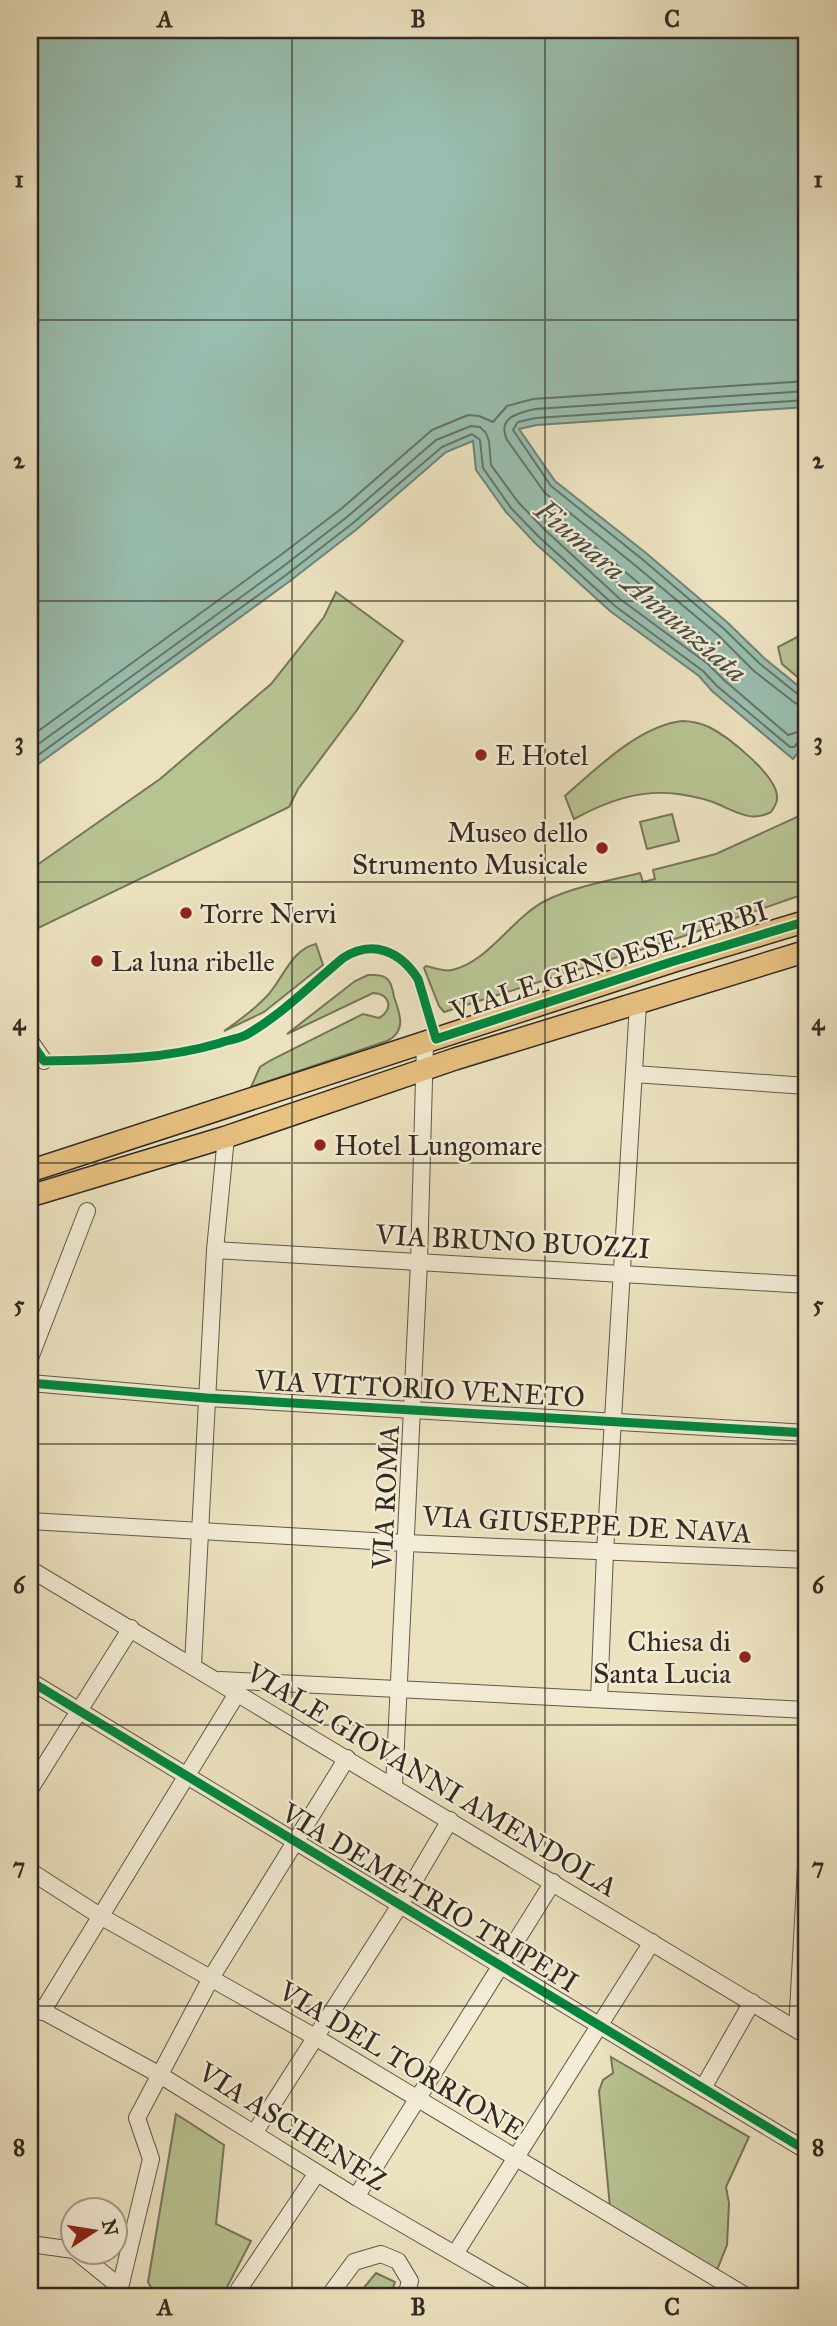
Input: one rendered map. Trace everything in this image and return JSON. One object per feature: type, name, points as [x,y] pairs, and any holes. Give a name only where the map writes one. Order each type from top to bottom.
[{"type":"main road","name":"VIALE GENOESE ZERBI","points":[[30,1171],[671,962],[807,921]]},
{"type":"main road","name":"VIALE GENOESE ZERBI","points":[[30,1196],[226,1137],[425,1069],[807,951]]},
{"type":"street","points":[[599,1699],[605,1552],[638,1004]]},
{"type":"street","points":[[30,1041],[44,1060]]},
{"type":"street","name":"VIA ROMA","points":[[394,1786],[419,1262],[425,1069],[422,1044]]},
{"type":"street","points":[[634,1074],[807,1086]]},
{"type":"street","points":[[193,1665],[215,1250],[226,1137]]},
{"type":"street","points":[[30,1359],[88,1211]]},
{"type":"street","name":"VIA BRUNO BUOZZI","points":[[215,1250],[807,1285]]},
{"type":"street","name":"VIA VITTORIO VENETO","points":[[30,1383],[207,1398],[807,1433]]},
{"type":"street","name":"VIA GIUSEPPE DE NAVA","points":[[30,1521],[406,1543],[807,1560]]},
{"type":"street","name":"VIALE GIOVANNI AMENDOLA","points":[[30,1569],[802,2033]]},
{"type":"street","points":[[30,1789],[131,1628]]},
{"type":"street","points":[[217,1680],[807,1710]]},
{"type":"street","name":"VIA DEMETRIO TRIPEPI","points":[[30,1681],[807,2151]]},
{"type":"street","points":[[36,2008],[100,1916],[238,1692]]},
{"type":"street","points":[[91,2266],[119,2292],[151,2159],[137,2118],[211,1978],[347,1758]]},
{"type":"street","points":[[255,2132],[400,1905],[450,1821]]},
{"type":"street","points":[[802,2033],[807,1849]]},
{"type":"street","name":"VIA DEL TORRIONE","points":[[30,1871],[100,1916],[315,2037],[746,2296]]},
{"type":"street","points":[[356,2197],[553,1882]]},
{"type":"street","points":[[456,2254],[652,1942]]},
{"type":"street","points":[[703,2088],[752,2002]]},
{"type":"street","name":"VIA ASCHENEZ","points":[[36,2008],[160,2075],[356,2197],[527,2296]]},
{"type":"street","points":[[240,2296],[239,2289],[317,2173]]},
{"type":"street","points":[[30,2244],[60,2249]]},
{"type":"street","points":[[329,2296],[354,2262],[381,2255],[398,2261],[410,2281],[406,2296]]},
{"type":"shaded area","points":[[336,592],[403,641],[357,710],[298,789],[289,807],[30,932],[30,870],[160,779],[271,684],[324,617]]},
{"type":"shaded area","points":[[807,632],[807,685],[782,664],[778,647]]},
{"type":"shaded area","points":[[682,721],[709,727],[738,747],[760,768],[775,788],[776,803],[771,812],[751,816],[699,798],[650,793],[611,802],[574,819],[565,796],[619,750],[650,731]]},
{"type":"shaded area","points":[[672,814],[679,841],[647,849],[640,822]]},
{"type":"shaded area","points":[[807,815],[807,893],[681,937],[444,1012],[439,1006],[424,968],[426,966],[449,970],[478,958],[523,917],[547,900],[581,887],[640,873],[643,882],[655,879],[653,870],[716,854],[797,817]]},
{"type":"shaded area","points":[[316,944],[323,965],[264,1012],[224,1031],[268,995],[300,952]]},
{"type":"shaded area","points":[[368,975],[382,976],[391,984],[400,1022],[400,1027],[393,1037],[251,1087],[260,1067],[271,1060],[363,1014],[379,1018],[384,1015],[388,1002],[383,996],[373,993],[287,1034],[355,981]]},
{"type":"shaded area","points":[[611,2057],[749,2137],[726,2187],[729,2203],[727,2245],[717,2270],[610,2207],[599,2091],[603,2080],[613,2073]]},
{"type":"shaded area","points":[[176,2114],[224,2145],[216,2224],[251,2241],[226,2289],[228,2296],[156,2296],[148,2282]]},
{"type":"shaded area","points":[[376,2273],[395,2282],[390,2296],[357,2296]]},
{"type":"water","name":"Fiumara Annunziata","points":[[30,30],[807,30],[807,407],[537,425],[519,429],[555,481],[646,553],[807,693],[807,741],[793,759],[712,691],[699,676],[610,611],[534,542],[506,512],[476,470],[473,441],[446,452],[357,529],[290,581],[30,770]]},
{"type":"cycle path","points":[[30,1041],[44,1061],[155,1056],[220,1043],[243,1036],[259,1027],[343,958],[364,949],[385,951],[411,969],[418,979],[436,1039],[671,962],[807,921]]},
{"type":"cycle path","points":[[30,1383],[207,1398],[807,1433]]},
{"type":"cycle path","points":[[30,1681],[807,2151]]},
{"type":"place","name":"E Hotel","points":[[481,755]]},
{"type":"place","name":"Museo dello Strumento Musicale","points":[[602,848]]},
{"type":"place","name":"Torre Nervi","points":[[186,913]]},
{"type":"place","name":"La luna ribelle","points":[[97,961]]},
{"type":"place","name":"Hotel Lungomare","points":[[320,1145]]},
{"type":"place","name":"Chiesa di Santa Lucia","points":[[745,1657]]}]
